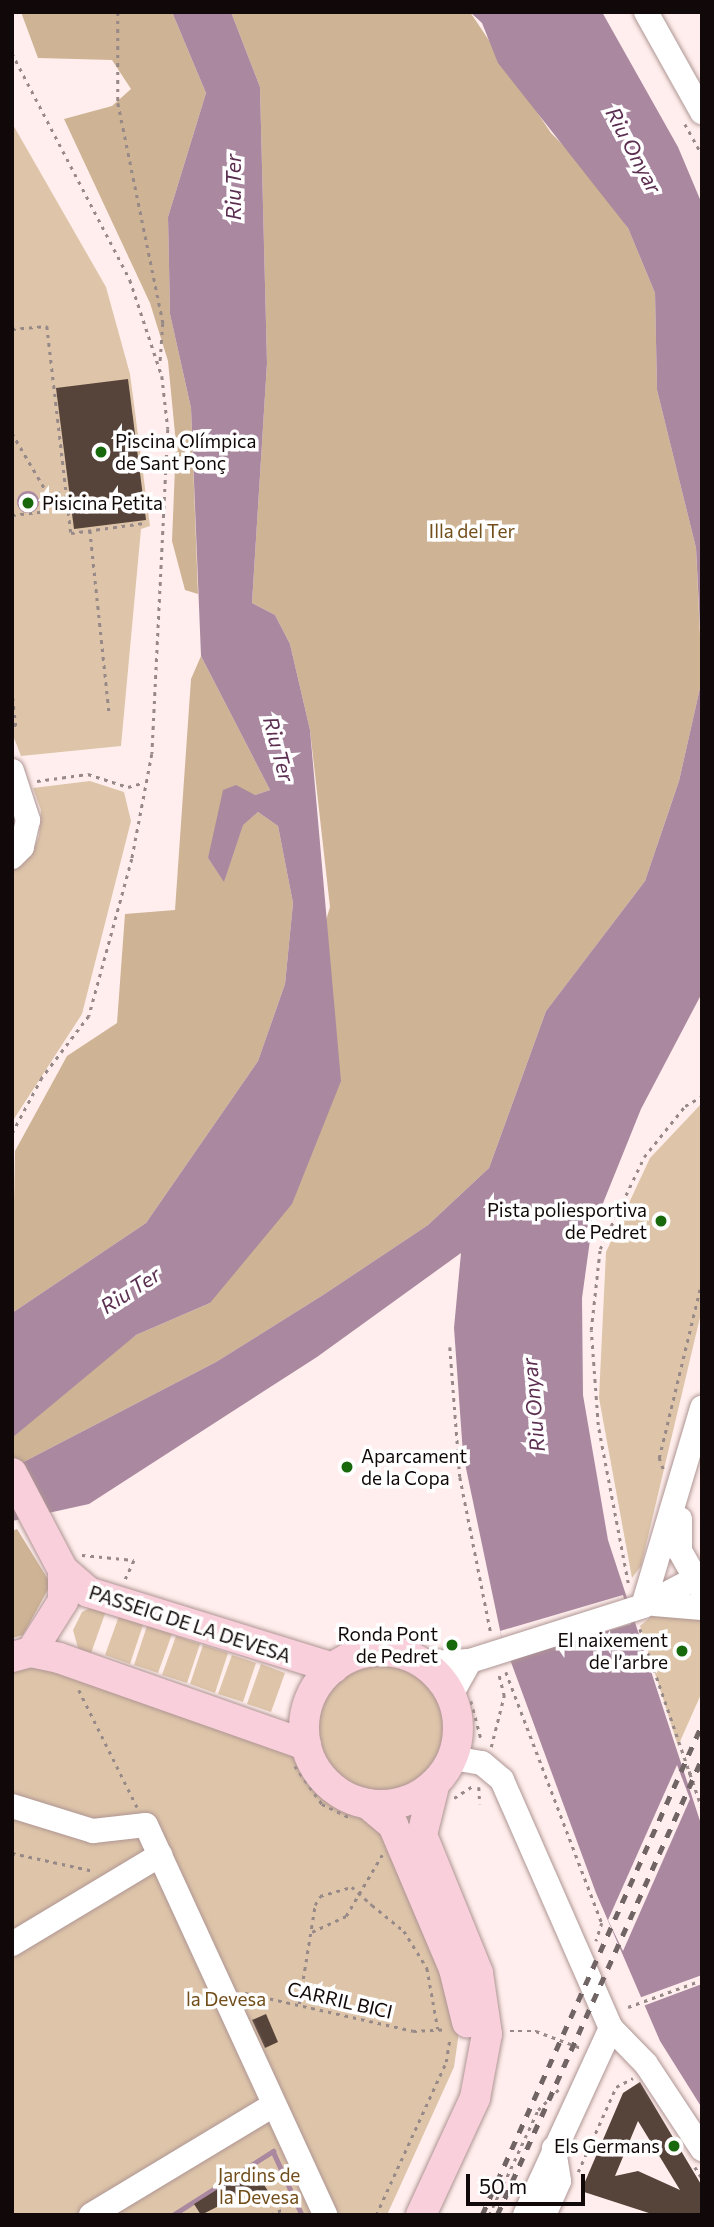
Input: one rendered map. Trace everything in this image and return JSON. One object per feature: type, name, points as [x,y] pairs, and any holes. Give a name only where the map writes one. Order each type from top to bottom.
[{"type":"main road","points":[[12,1474],[61,1556]]},
{"type":"main road","name":"PASSEIG DE LA DEVESA","points":[[61,1556],[58,1614],[22,1654],[298,1752]]},
{"type":"main road","name":"PASSEIG DE LA DEVESA","points":[[61,1556],[88,1592],[333,1668]]},
{"type":"main road","points":[[399,2215],[453,2097],[468,2034],[454,1969],[393,1825],[362,1812],[330,1786],[298,1752],[309,1702],[333,1668],[376,1651],[423,1663],[451,1695],[459,1722],[453,1758],[434,1786],[422,1835],[478,1973],[487,2034],[475,2098],[421,2215]]},
{"type":"main road","points":[[362,1812],[404,1802],[434,1786]]},
{"type":"street","points":[[646,12],[702,112]]},
{"type":"street","points":[[12,857],[27,829],[15,779]]},
{"type":"street","points":[[638,1608],[687,1463],[702,1408]]},
{"type":"street","points":[[423,1663],[485,1650],[638,1608],[700,1582],[679,1538],[687,1463]]},
{"type":"street","points":[[638,1608],[702,1608]]},
{"type":"street","points":[[451,1695],[485,1650]]},
{"type":"street","points":[[453,1758],[486,1765],[502,1780],[611,2028],[642,2069],[696,2153]]},
{"type":"street","points":[[12,1806],[93,1831],[146,1825],[325,2215]]},
{"type":"street","points":[[12,1944],[160,1855]]},
{"type":"street","points":[[525,2215],[611,2028]]},
{"type":"street","points":[[91,2215],[273,2105]]},
{"type":"street","points":[[544,2215],[559,2181],[554,2147]]},
{"type":"path","points":[[12,1134],[41,1078],[89,1016],[132,859],[142,783],[152,754],[167,504],[160,369],[163,323],[118,103],[118,12]]},
{"type":"path","points":[[12,53],[130,281],[160,369]]},
{"type":"path","points":[[12,329],[47,326],[71,533],[144,523]]},
{"type":"path","points":[[12,433],[48,494],[65,492]]},
{"type":"path","points":[[12,447],[20,446]]},
{"type":"path","points":[[12,515],[68,509]]},
{"type":"path","points":[[90,530],[109,712]]},
{"type":"path","points":[[12,689],[16,727]]},
{"type":"path","points":[[15,779],[60,774],[142,783]]},
{"type":"path","points":[[702,1097],[685,1106],[644,1157],[600,1249],[591,1330],[598,1425],[638,1608],[688,1773],[702,1808]]},
{"type":"path","points":[[665,1475],[659,1458],[702,1280]]},
{"type":"path","points":[[450,1347],[460,1477],[485,1650],[504,1696],[477,1793],[481,1804]]},
{"type":"path","points":[[61,1556],[134,1560],[122,1588]]},
{"type":"path","points":[[485,1650],[601,1923],[594,1946]]},
{"type":"path","points":[[77,1686],[146,1825]]},
{"type":"path","points":[[298,1752],[321,1804],[362,1812]]},
{"type":"path","points":[[688,1773],[702,1769]]},
{"type":"path","points":[[312,1932],[346,1916],[388,1846]]},
{"type":"path","points":[[12,1853],[123,1878]]},
{"type":"path","points":[[299,2005],[320,1896],[352,1887],[404,1931],[427,1968],[438,2029]]},
{"type":"path","points":[[628,2007],[702,1980]]},
{"type":"path","name":"CARRIL BICI","points":[[220,1988],[413,2031]]},
{"type":"path","points":[[376,2215],[446,2062],[450,2016]]},
{"type":"path","points":[[536,2031],[582,2048],[578,2058]]},
{"type":"path","points":[[576,2175],[616,2087],[642,2069]]},
{"type":"path","points":[[489,2215],[538,2110],[570,2078]]},
{"type":"path","points":[[696,2153],[702,2178]]},
{"type":"path","points":[[270,2215],[286,2208]]},
{"type":"green space","points":[[21,12],[172,12],[206,93],[168,217],[170,314],[191,408],[198,594],[185,590],[172,541],[176,444],[168,361],[150,303],[64,119],[112,106],[131,89],[112,60],[38,58]]},
{"type":"green space","name":"Illa del Ter","points":[[231,12],[470,12],[551,133],[591,173],[628,228],[655,293],[657,390],[696,548],[702,679],[679,781],[645,881],[546,1011],[489,1168],[428,1225],[323,1295],[216,1362],[12,1468],[12,1438],[90,1369],[136,1335],[210,1303],[330,907],[310,730],[290,644],[275,615],[252,603],[267,363],[260,87]]},
{"type":"green space","points":[[12,123],[106,287],[130,374],[150,526],[141,529],[121,746],[21,756],[12,733]]},
{"type":"green space","points":[[201,656],[270,790],[255,795],[208,858],[224,881],[242,825],[258,812],[278,826],[293,903],[285,984],[258,1061],[146,1223],[12,1313],[15,1151],[67,1056],[117,1023],[125,914],[175,910],[191,679]]},
{"type":"green space","points":[[90,781],[124,792],[131,821],[82,1014],[12,1122],[12,871],[32,854],[39,836],[41,810],[33,788]]},
{"type":"green space","points":[[702,1103],[702,1309],[641,1566],[632,1578],[599,1398],[606,1252],[650,1158]]},
{"type":"green space","points":[[17,1529],[51,1584],[23,1635],[12,1638],[12,1531]]},
{"type":"green space","points":[[94,1606],[107,1608],[90,1656],[78,1648],[73,1630],[82,1612]]},
{"type":"green space","points":[[653,1615],[702,1615],[702,1692],[678,1746],[640,1626]]},
{"type":"green space","points":[[119,1616],[143,1625],[130,1664],[105,1655]]},
{"type":"green space","points":[[147,1626],[172,1634],[158,1673],[134,1665]]},
{"type":"green space","points":[[176,1636],[200,1644],[187,1683],[162,1675]]},
{"type":"green space","points":[[203,1645],[228,1653],[215,1693],[190,1684]]},
{"type":"green space","points":[[232,1655],[256,1663],[243,1702],[218,1694]]},
{"type":"green space","name":"la Devesa","points":[[38,1659],[289,1748],[326,1798],[389,1831],[455,1994],[459,2032],[454,2067],[387,2215],[12,2215],[12,1666]]},
{"type":"green space","points":[[261,1664],[285,1673],[271,1712],[247,1704]]},
{"type":"green space","points":[[382,1665],[407,1670],[428,1684],[442,1705],[447,1730],[442,1755],[428,1776],[407,1790],[382,1795],[357,1790],[336,1776],[322,1755],[317,1730],[322,1705],[336,1684],[357,1670]]},
{"type":"water","name":"Riu Ter","points":[[172,12],[231,12],[260,87],[267,363],[252,603],[275,615],[290,644],[310,730],[341,1081],[292,1204],[210,1303],[136,1335],[12,1438],[12,1313],[146,1223],[258,1061],[285,984],[293,903],[278,826],[258,812],[243,825],[224,882],[208,858],[223,790],[236,785],[255,795],[270,790],[201,656],[191,408],[170,314],[168,217],[206,93]]},
{"type":"water","name":"Riu Onyar","points":[[470,12],[602,12],[678,147],[702,204],[702,668],[696,548],[657,390],[655,293],[628,228],[498,63],[482,23]]},
{"type":"water","name":"Pisicina Petita","points":[[28,491],[36,494],[39,502],[36,510],[28,513],[20,510],[17,502],[20,494]]},
{"type":"water","name":"Riu Onyar","points":[[702,679],[702,993],[641,1109],[591,1233],[582,1298],[583,1395],[608,1540],[702,1827],[702,2108],[660,2041],[596,1893],[501,1635],[463,1454],[454,1328],[461,1253],[317,1357],[89,1504],[12,1521],[12,1468],[216,1362],[323,1295],[428,1225],[489,1168],[546,1011],[645,881],[679,781]]},
{"type":"pier","points":[[623,1595],[631,1624],[509,1660],[500,1631]]},
{"type":"pier","points":[[677,1765],[690,1799],[623,1951],[608,1920]]},
{"type":"pier","points":[[702,1975],[702,1984],[643,2006],[639,1998]]},
{"type":"building","name":"Piscina Olímpica de Sant Ponç","points":[[128,379],[146,520],[74,529],[56,388]]},
{"type":"building","points":[[266,2014],[278,2042],[265,2048],[252,2020]]},
{"type":"building","points":[[640,2082],[702,2186],[702,2215],[655,2215],[581,2191],[623,2093]],"holes":[[[638,2121],[680,2190],[638,2171],[615,2176]]]},
{"type":"building","points":[[242,2174],[247,2181],[257,2174],[268,2191],[255,2199],[250,2190],[201,2215],[194,2204]]},
{"type":"waterway","points":[[173,2215],[273,2151],[302,2215]]},
{"type":"railway","points":[[482,2215],[702,1724]]},
{"type":"railway","points":[[497,2215],[702,1758]]},
{"type":"place","name":"Piscina Olímpica de Sant Ponç","points":[[101,452]]},
{"type":"place","name":"Pisicina Petita","points":[[28,503]]},
{"type":"place","name":"Pista poliesportiva de Pedret","points":[[661,1221]]},
{"type":"place","name":"Aparcament de la Copa","points":[[347,1467]]},
{"type":"place","name":"Ronda Pont de Pedret","points":[[452,1645]]},
{"type":"place","name":"El naixement de l’arbre","points":[[682,1651]]},
{"type":"place","name":"Els Germans","points":[[674,2146]]},
{"type":"park label","name":"Jardins de la Devesa","points":[[259,2186]]}]
